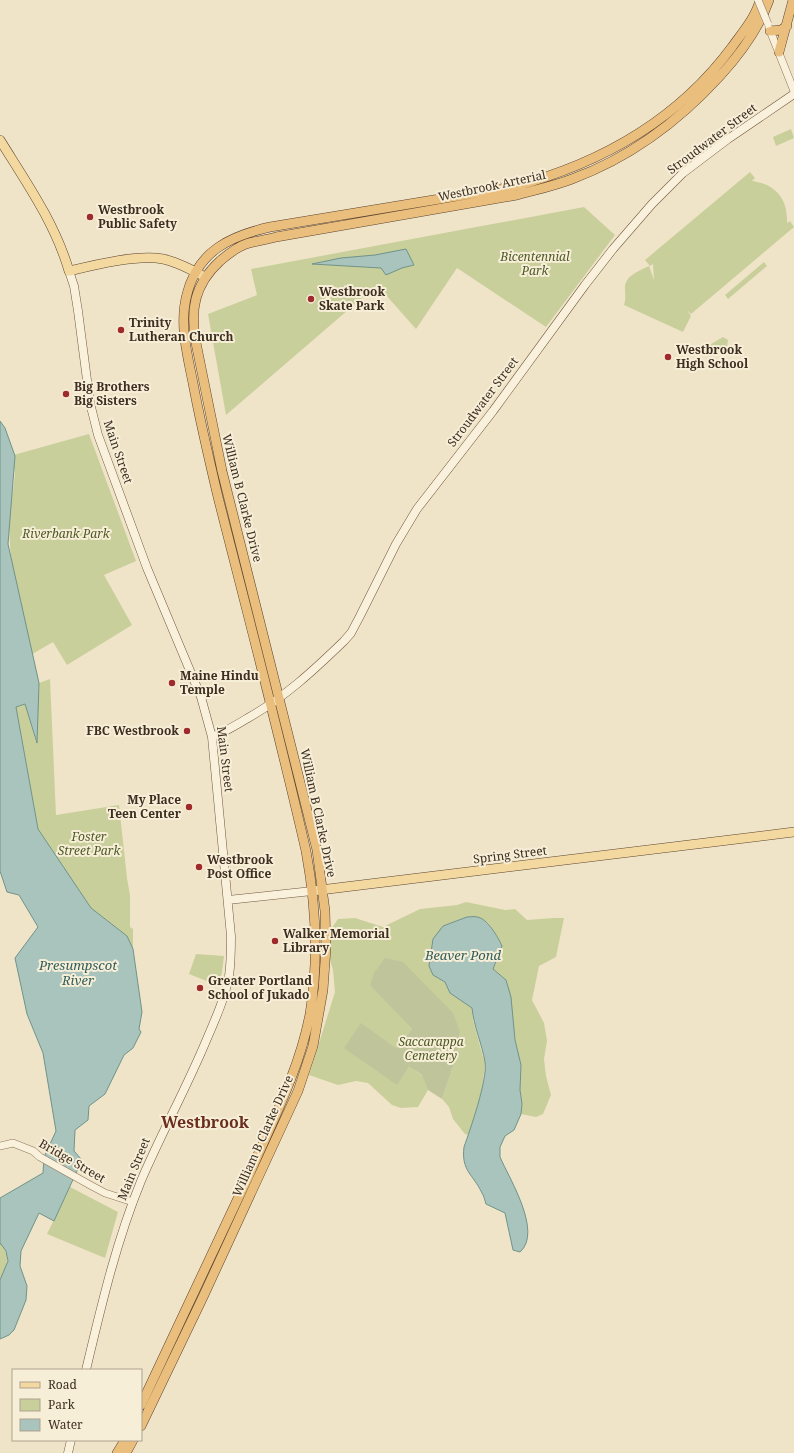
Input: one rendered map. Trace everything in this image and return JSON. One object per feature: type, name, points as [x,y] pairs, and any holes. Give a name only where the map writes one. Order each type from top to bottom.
[{"type":"highway","name":"Westbrook Arterial","points":[[196,272],[206,257],[216,248],[232,238],[250,232],[270,227],[512,187],[550,176],[591,160],[643,131],[671,110],[696,88],[738,39],[754,13],[759,0]]},
{"type":"highway","name":"Westbrook Arterial","points":[[205,277],[226,256],[245,244],[517,195],[554,185],[593,170],[634,149],[675,120],[702,96],[734,60],[754,32],[769,0]]},
{"type":"highway","points":[[779,52],[793,0]]},
{"type":"highway","points":[[769,27],[777,31],[786,26]]},
{"type":"highway","name":"William B Clarke Drive","points":[[142,1403],[274,1119],[297,1062],[313,993],[316,953],[312,891],[306,851],[202,430],[185,340],[183,328],[184,307],[187,292],[196,272]]},
{"type":"highway","name":"William B Clarke Drive","points":[[142,1424],[203,1297],[301,1083],[317,1031],[324,990],[326,948],[325,911],[317,850],[222,471],[193,327],[193,310],[200,285],[205,277]]},
{"type":"highway","points":[[118,1453],[124,1441]]},
{"type":"highway","points":[[126,1453],[132,1441]]},
{"type":"main road","name":"Stroudwater Street","points":[[212,737],[223,733],[292,689],[351,633],[403,530],[417,509],[489,416],[613,249],[652,204],[683,173],[794,92]]},
{"type":"main road","name":"Main Street","points":[[0,140],[46,216],[60,244],[74,286],[90,403],[98,435],[147,568],[201,697],[212,737],[231,936],[229,976],[219,1010],[133,1202],[111,1271],[86,1369]]},
{"type":"main road","points":[[69,271],[133,259],[148,258],[163,259],[190,268],[205,277]]},
{"type":"main road","name":"Spring Street","points":[[228,900],[322,890],[794,832]]},
{"type":"main road","points":[[68,1453],[71,1441]]},
{"type":"street","points":[[759,0],[794,92]]},
{"type":"street","name":"Bridge Street","points":[[0,1146],[13,1143],[33,1151],[40,1157],[75,1178],[105,1192],[133,1202]]},
{"type":"green space","points":[[791,129],[794,138],[776,146],[773,137]]},
{"type":"green space","points":[[750,172],[755,178],[752,181],[768,185],[779,194],[783,200],[787,214],[787,223],[790,221],[794,227],[691,314],[687,310],[691,316],[683,332],[624,305],[625,284],[633,274],[649,266],[654,280],[653,264],[650,266],[645,260]]},
{"type":"green space","name":"Bicentennial Park","points":[[584,207],[615,235],[546,327],[457,268],[416,329],[377,285],[226,415],[208,314],[257,295],[251,269]]},
{"type":"green space","points":[[764,262],[767,266],[728,299],[725,295]]},
{"type":"green space","points":[[723,337],[728,340],[727,348],[724,351],[721,350],[717,355],[707,353],[706,347]]},
{"type":"green space","name":"Riverbank Park","points":[[89,434],[136,561],[104,575],[132,625],[67,665],[53,642],[29,656],[11,560],[8,510],[13,491],[15,473],[10,456]]},
{"type":"green space","name":"Foster Street Park","points":[[50,679],[56,815],[119,805],[130,895],[130,927],[133,929],[133,949],[127,936],[91,908],[38,829],[16,707],[25,704],[36,742],[39,683]]},
{"type":"green space","points":[[466,902],[505,910],[515,909],[527,920],[564,918],[556,957],[539,966],[532,1000],[544,1023],[547,1041],[544,1059],[546,1076],[551,1095],[543,1114],[536,1117],[521,1114],[521,1065],[515,1040],[506,980],[493,969],[500,954],[499,939],[488,923],[478,917],[467,917],[442,926],[433,975],[445,982],[450,993],[472,1008],[473,1020],[485,1064],[482,1090],[469,1135],[465,1134],[453,1119],[449,1107],[442,1099],[457,1055],[460,1032],[370,984],[412,1029],[397,1050],[396,1085],[409,1067],[423,1076],[428,1090],[418,1107],[401,1108],[392,1105],[368,1083],[356,1081],[338,1085],[309,1075],[335,992],[333,970],[328,953],[331,929],[338,919],[355,918],[383,927],[420,909],[457,905]]},
{"type":"green space","points":[[196,954],[224,956],[219,986],[189,974]]},
{"type":"green space","name":"Saccarappa Cemetery","points":[[385,958],[403,962],[453,1013],[460,1032],[457,1055],[442,1099],[428,1090],[422,1075],[409,1067],[397,1085],[344,1048],[361,1023],[397,1049],[412,1029],[370,985],[374,973]]},
{"type":"green space","points":[[70,1187],[118,1212],[105,1258],[47,1234]]},
{"type":"green space","points":[[0,1244],[6,1253],[7,1262],[0,1280]]},
{"type":"water","points":[[406,249],[414,265],[402,268],[386,275],[381,268],[312,264],[341,258],[375,255]]},
{"type":"water","name":"Presumpscot River","points":[[0,421],[5,428],[15,456],[8,544],[39,683],[37,743],[25,704],[16,707],[38,829],[91,908],[127,936],[133,949],[142,1012],[139,1029],[141,1032],[133,1048],[124,1055],[105,1094],[89,1106],[88,1120],[75,1130],[74,1151],[82,1160],[54,1221],[39,1213],[21,1251],[20,1266],[27,1286],[26,1300],[14,1330],[9,1335],[0,1339],[0,1280],[8,1261],[6,1251],[0,1244],[0,1198],[43,1173],[44,1157],[56,1131],[43,1053],[27,1014],[15,958],[38,927],[19,895],[7,892],[0,871]]},
{"type":"water","name":"Beaver Pond","points":[[467,917],[481,918],[492,928],[498,938],[502,946],[493,969],[506,980],[511,997],[515,1040],[521,1065],[520,1090],[522,1104],[521,1114],[514,1130],[505,1136],[500,1147],[500,1157],[522,1205],[526,1219],[528,1232],[526,1243],[520,1252],[513,1250],[505,1213],[486,1204],[483,1194],[468,1172],[464,1162],[464,1147],[478,1104],[485,1070],[484,1055],[474,1022],[472,1008],[450,993],[445,982],[433,975],[429,966],[433,939],[443,926]]},
{"type":"place","name":"Westbrook Public Safety","points":[[90,217]]},
{"type":"place","name":"Westbrook Skate Park","points":[[311,299]]},
{"type":"place","name":"Trinity Lutheran Church","points":[[121,330]]},
{"type":"place","name":"Westbrook High School","points":[[668,357]]},
{"type":"place","name":"Big Brothers Big Sisters","points":[[66,394]]},
{"type":"place","name":"Maine Hindu Temple","points":[[172,683]]},
{"type":"place","name":"FBC Westbrook","points":[[187,731]]},
{"type":"place","name":"My Place Teen Center","points":[[189,807]]},
{"type":"place","name":"Westbrook Post Office","points":[[199,867]]},
{"type":"place","name":"Walker Memorial Library","points":[[275,941]]},
{"type":"place","name":"Greater Portland School of Jukado","points":[[200,988]]},
{"type":"district","name":"Westbrook","points":[[205,1122]]}]
